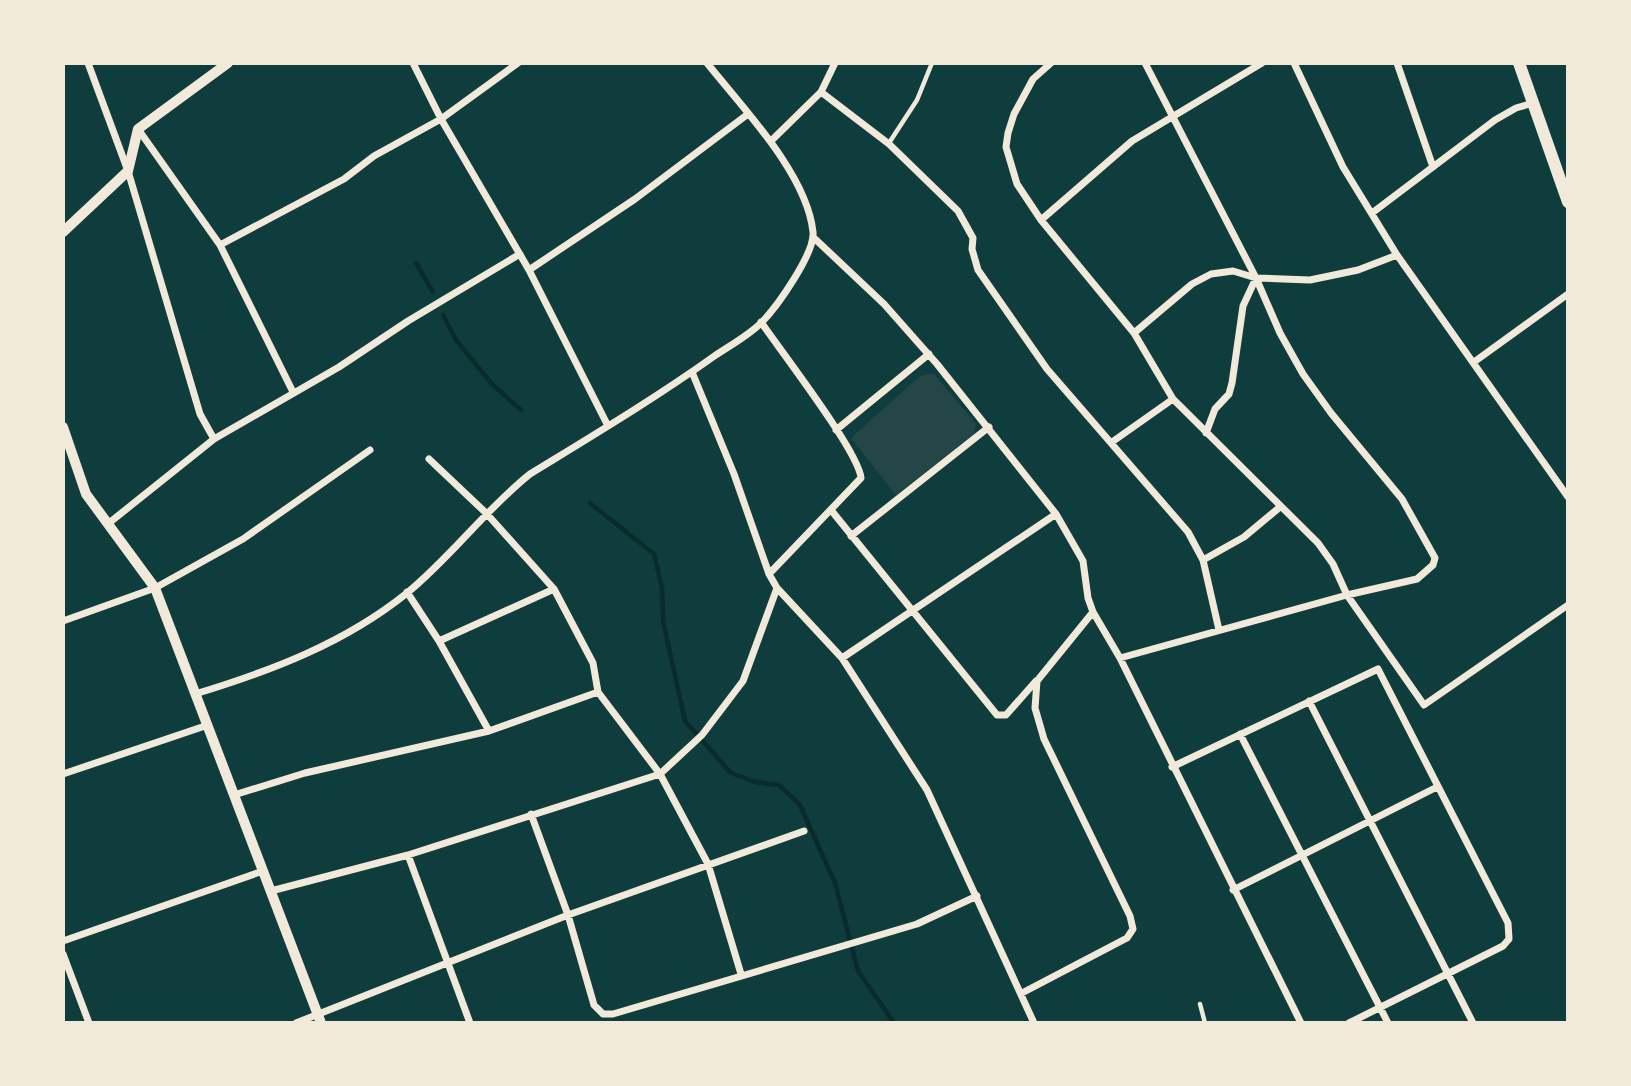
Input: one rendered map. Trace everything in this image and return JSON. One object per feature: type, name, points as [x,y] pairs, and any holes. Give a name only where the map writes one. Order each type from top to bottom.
[{"type":"main road","points":[[1519,63],[1568,202]]},
{"type":"street","points":[[88,63],[128,171],[200,414],[214,439]]},
{"type":"street","points":[[63,232],[128,171],[138,129],[228,63]]},
{"type":"street","points":[[413,63],[441,119],[529,270],[608,426]]},
{"type":"street","points":[[220,245],[344,179],[374,156],[441,119],[518,63]]},
{"type":"street","points":[[195,694],[344,637],[407,592],[486,513],[530,474],[692,372],[761,323],[805,260],[813,237],[806,206],[772,140],[707,63]]},
{"type":"street","points":[[772,140],[821,92],[835,63]]},
{"type":"street","points":[[1051,63],[1033,79],[1014,114],[1006,147],[1017,184],[1041,220],[1134,333],[1173,399],[1318,543],[1333,564],[1347,595],[1424,705],[1568,605]]},
{"type":"street","points":[[1120,658],[1347,595],[1417,579],[1433,565],[1433,550],[1402,499],[1331,414],[1303,374],[1280,334],[1256,278],[1145,63]]},
{"type":"street","points":[[1041,220],[1132,141],[1262,63]]},
{"type":"street","points":[[1293,63],[1343,167],[1397,255],[1568,497]]},
{"type":"street","points":[[1397,63],[1433,167]]},
{"type":"street","points":[[821,92],[889,144],[958,211],[973,238],[978,270],[1047,369],[1188,532],[1203,560],[1219,630]]},
{"type":"street","points":[[1372,213],[1495,120],[1516,108],[1533,103]]},
{"type":"street","points":[[529,270],[635,200],[748,114]]},
{"type":"street","points":[[138,129],[220,245],[293,392]]},
{"type":"street","points":[[813,237],[884,304],[929,354],[1056,514],[1083,561],[1088,598],[1093,612],[1120,658],[1301,1023]]},
{"type":"street","points":[[109,523],[214,439],[340,367],[408,321],[520,254]]},
{"type":"street","points":[[1134,333],[1201,278],[1233,271],[1256,278],[1331,277],[1397,255]]},
{"type":"street","points":[[1206,433],[1215,409],[1229,394],[1243,306],[1256,278]]},
{"type":"street","points":[[1474,362],[1568,294]]},
{"type":"street","points":[[761,323],[836,430],[857,464],[861,478],[769,574]]},
{"type":"street","points":[[836,430],[929,354]]},
{"type":"street","points":[[692,372],[734,474],[769,574],[777,588],[842,658],[927,790],[1034,1023]]},
{"type":"street","points":[[1112,442],[1173,399]]},
{"type":"street","points":[[63,427],[77,475],[86,494],[155,588],[320,1019]]},
{"type":"street","points":[[851,536],[989,427]]},
{"type":"street","points":[[63,621],[155,588],[271,522],[370,450]]},
{"type":"street","points":[[429,458],[486,513],[554,589],[593,663],[598,692],[660,774],[708,863],[741,974]]},
{"type":"street","points":[[1203,560],[1244,537],[1280,507]]},
{"type":"street","points":[[831,510],[997,715],[1006,715],[1093,612]]},
{"type":"street","points":[[842,658],[1056,514]]},
{"type":"street","points":[[271,891],[408,855],[660,774],[702,735],[743,681],[777,588]]},
{"type":"street","points":[[439,640],[554,589]]},
{"type":"street","points":[[407,592],[439,640],[489,731]]},
{"type":"street","points":[[1172,767],[1377,669],[1510,932],[1503,946],[1349,1023]]},
{"type":"street","points":[[1022,993],[1127,938],[1133,929],[1038,724],[1034,696],[1037,681]]},
{"type":"street","points":[[234,795],[305,773],[489,731],[598,692]]},
{"type":"street","points":[[1309,701],[1473,1023]]},
{"type":"street","points":[[63,774],[208,726]]},
{"type":"street","points":[[1240,734],[1388,1023]]},
{"type":"street","points":[[1233,890],[1437,787]]},
{"type":"street","points":[[531,814],[568,915],[594,1005],[603,1014],[625,1010],[917,923],[977,896]]},
{"type":"street","points":[[296,1023],[320,1019],[447,963],[568,915],[804,831]]},
{"type":"street","points":[[408,855],[470,1023]]},
{"type":"street","points":[[63,941],[263,871]]},
{"type":"street","points":[[63,954],[89,1023]]},
{"type":"lane","points":[[889,144],[917,100],[932,63]]},
{"type":"lane","points":[[1200,1004],[1205,1023]]},
{"type":"shaded area","points":[[934,374],[976,424],[974,434],[896,495],[851,438],[920,376]]},
{"type":"waterway","points":[[416,263],[433,292]]},
{"type":"waterway","points":[[443,315],[456,340],[491,383],[521,410]]},
{"type":"waterway","points":[[590,503],[654,554],[662,588],[663,621],[685,721],[731,773],[755,782],[779,785],[800,805],[835,883],[858,971],[894,1023]]}]
